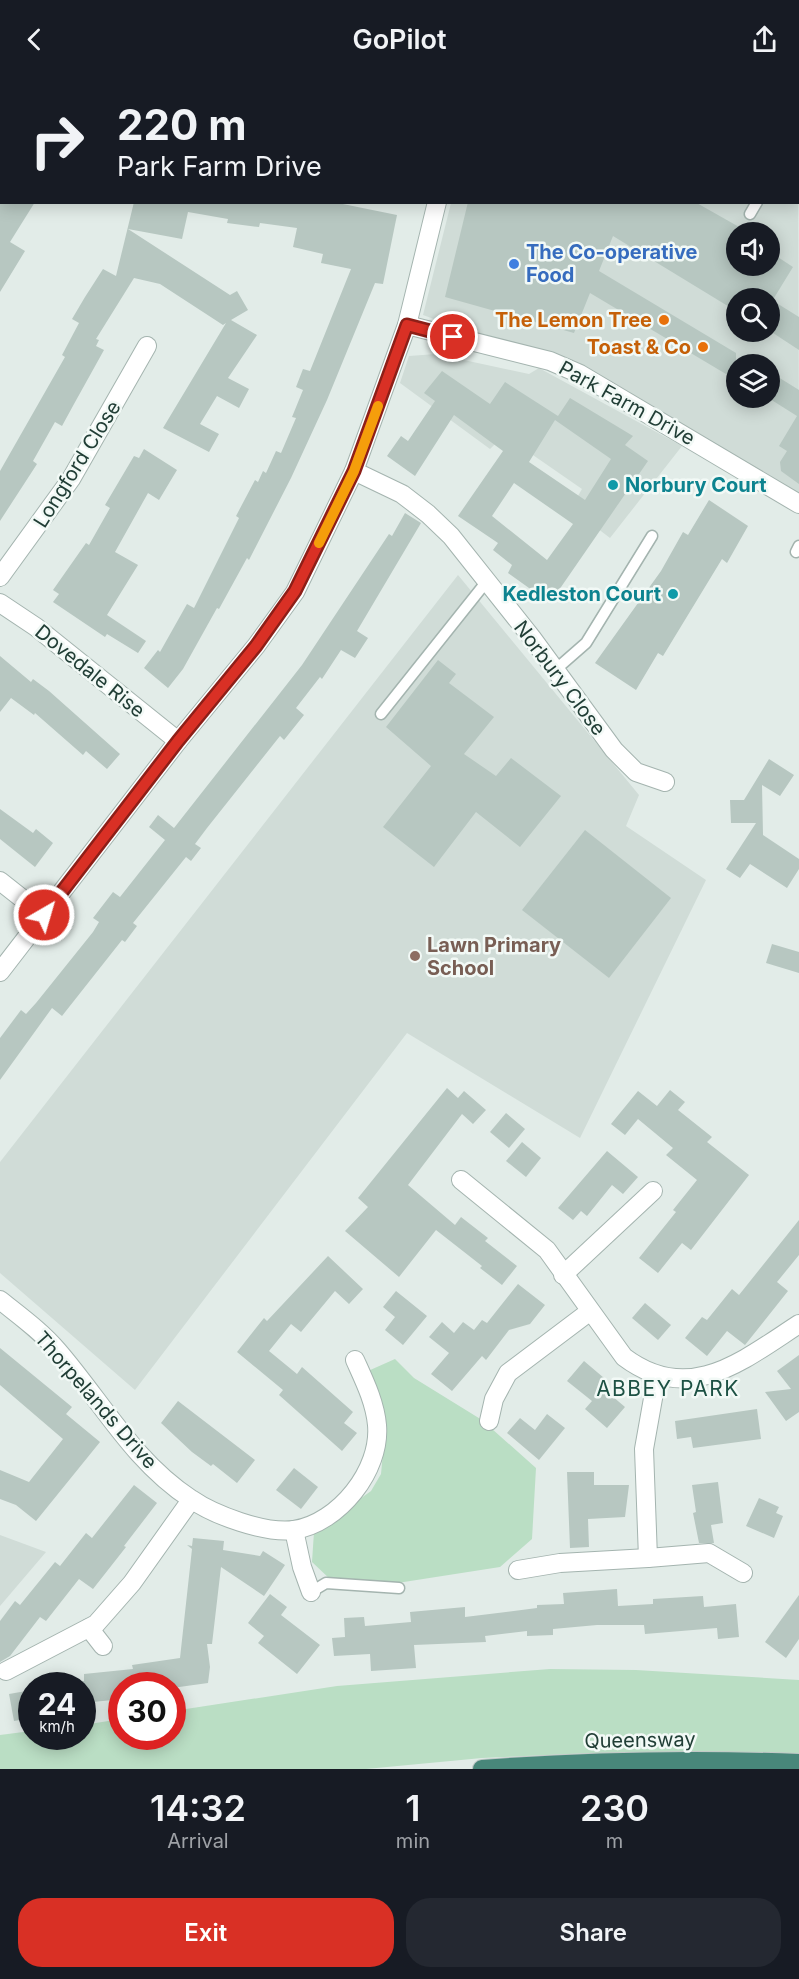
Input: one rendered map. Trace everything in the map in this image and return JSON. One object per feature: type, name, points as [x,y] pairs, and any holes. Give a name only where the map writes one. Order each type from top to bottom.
[{"type":"highway","name":"Queensway","points":[[482,1769],[732,1760],[799,1763]]},
{"type":"street","points":[[0,972],[178,741],[256,646],[295,591],[354,471],[407,325],[437,204]]},
{"type":"street","name":"Park Farm Drive","points":[[407,325],[550,361],[580,374],[799,504]]},
{"type":"street","name":"Longford Close","points":[[0,577],[71,479],[147,346]]},
{"type":"street","name":"Norbury Close","points":[[354,471],[402,494],[428,513],[451,536],[621,757],[636,772],[665,782]]},
{"type":"street","name":"Dovedale Rise","points":[[0,603],[36,627],[178,741]]},
{"type":"street","points":[[0,881],[44,915]]},
{"type":"street","points":[[461,1180],[540,1244],[624,1357],[640,1369],[657,1376],[678,1380],[707,1376],[733,1366],[799,1324]]},
{"type":"street","points":[[563,1275],[652,1191]]},
{"type":"street","name":"Thorpelands Drive","points":[[0,1301],[38,1330],[78,1376],[129,1444],[191,1500],[237,1522],[294,1530]]},
{"type":"street","points":[[489,1421],[494,1399],[508,1373],[589,1312]]},
{"type":"street","points":[[311,1592],[302,1567],[294,1530],[318,1520],[350,1498],[362,1484],[376,1451],[377,1424],[369,1392],[355,1360]]},
{"type":"street","points":[[648,1558],[644,1449],[657,1376]]},
{"type":"street","points":[[6,1671],[96,1624],[132,1583],[191,1500]]},
{"type":"street","points":[[518,1570],[560,1563],[709,1553],[743,1574]]},
{"type":"street","points":[[89,1628],[102,1646]]},
{"type":"lane","points":[[750,214],[756,204]]},
{"type":"lane","points":[[554,671],[585,644],[652,536]]},
{"type":"lane","points":[[381,714],[487,582]]},
{"type":"lane","points":[[311,1592],[326,1583],[399,1588]]},
{"type":"shaded area","points":[[451,204],[798,204],[799,494],[564,367],[423,315]]},
{"type":"shaded area","points":[[436,354],[529,374],[539,368],[682,446],[610,538],[571,508],[582,489],[504,435],[490,449],[400,383],[409,356]]},
{"type":"shaded area","name":"Lawn Primary School","points":[[458,575],[639,795],[626,826],[706,880],[580,1138],[407,1033],[135,1390],[0,1273],[0,1162]]},
{"type":"shaded area","points":[[0,1535],[46,1552],[0,1606]]},
{"type":"green space","points":[[395,1359],[414,1378],[482,1420],[536,1468],[532,1539],[500,1567],[391,1584],[331,1580],[312,1562],[314,1532],[371,1491],[381,1474],[386,1421],[368,1371]]},
{"type":"green space","points":[[550,1669],[636,1670],[799,1680],[799,1754],[591,1753],[482,1758],[366,1769],[0,1769],[0,1735],[18,1733],[18,1750],[96,1750],[96,1723],[108,1721],[108,1750],[186,1750],[186,1709],[337,1686]]},
{"type":"building","points":[[0,204],[34,204],[10,242],[25,251],[0,292]]},
{"type":"building","points":[[134,204],[343,204],[397,215],[383,284],[375,283],[327,400],[291,478],[249,560],[247,558],[183,669],[168,688],[144,668],[158,650],[160,652],[187,604],[194,608],[239,518],[236,516],[255,480],[258,482],[263,471],[266,473],[276,451],[281,453],[296,418],[292,417],[303,390],[296,387],[303,369],[310,371],[351,269],[321,263],[323,254],[293,247],[297,228],[260,223],[259,227],[227,223],[228,219],[188,212],[182,239],[128,229],[230,295],[237,291],[248,310],[231,320],[257,335],[228,378],[249,389],[239,408],[217,396],[200,424],[219,434],[209,452],[163,428],[226,323],[223,325],[160,284],[134,278],[96,339],[99,340],[96,346],[104,350],[62,426],[55,422],[33,461],[37,464],[0,521],[0,471],[65,357],[62,355],[79,323],[72,319],[85,297],[103,269],[116,276]]},
{"type":"building","points":[[468,204],[699,204],[730,222],[726,222],[726,276],[780,276],[780,259],[793,267],[780,288],[726,288],[726,305],[613,236],[599,271],[736,353],[726,354],[726,374],[590,293],[574,333],[445,297]]},
{"type":"building","points":[[780,305],[799,317],[799,350],[780,338]]},
{"type":"building","points":[[442,371],[490,404],[505,382],[558,416],[570,398],[633,436],[625,445],[648,461],[550,603],[508,573],[512,565],[493,550],[498,543],[458,516],[503,451],[454,415],[415,476],[387,456],[401,436],[408,441],[435,401],[424,393]],"holes":[[[555,420],[611,459],[585,500],[529,462]],[[514,483],[573,524],[547,560],[492,516]]]},
{"type":"building","points":[[780,378],[799,390],[799,484],[781,471],[780,462],[787,451],[779,446],[797,416],[780,405]]},
{"type":"building","points":[[144,449],[177,470],[159,500],[148,493],[115,552],[138,565],[107,615],[146,641],[138,653],[107,634],[105,637],[53,602],[59,594],[53,590],[86,543],[89,545],[110,508],[105,505],[134,456],[139,458]]},
{"type":"building","name":"Kedleston Court","points":[[709,500],[748,526],[727,563],[722,559],[663,656],[658,653],[636,690],[595,663],[661,571],[683,532],[688,535]]},
{"type":"building","points":[[405,513],[421,523],[357,631],[368,638],[355,658],[341,650],[322,679],[320,677],[296,708],[304,715],[284,740],[280,736],[207,828],[195,844],[201,848],[191,861],[186,857],[133,923],[137,926],[125,942],[122,940],[62,1016],[52,1008],[0,1080],[0,1038],[21,1010],[26,1014],[36,1003],[93,932],[99,922],[93,918],[113,892],[120,897],[165,840],[149,827],[158,815],[174,828],[302,665],[389,534],[392,536]]},
{"type":"building","points":[[0,656],[31,682],[33,679],[49,691],[120,754],[107,769],[86,751],[83,755],[35,713],[34,715],[11,698],[0,712]]},
{"type":"building","points":[[438,660],[456,674],[449,683],[494,717],[464,754],[496,776],[511,758],[561,796],[520,847],[476,812],[434,867],[383,827],[431,766],[386,727]]},
{"type":"building","points":[[769,759],[794,775],[780,796],[762,785],[763,835],[799,859],[799,869],[787,888],[750,864],[740,878],[726,869],[756,823],[731,823],[730,800],[744,800]]},
{"type":"building","points":[[0,809],[33,833],[36,829],[53,843],[35,867],[0,839]]},
{"type":"building","points":[[585,830],[671,898],[609,978],[522,910]]},
{"type":"building","points":[[772,944],[799,952],[799,973],[766,963]]},
{"type":"building","points":[[447,1088],[458,1098],[464,1091],[486,1110],[473,1124],[462,1114],[408,1185],[455,1225],[461,1217],[488,1238],[485,1241],[517,1266],[502,1285],[436,1230],[399,1277],[345,1231],[368,1207],[358,1198]]},
{"type":"building","points":[[670,1090],[685,1102],[678,1110],[712,1137],[707,1142],[749,1175],[691,1250],[682,1243],[658,1273],[639,1258],[676,1212],[673,1210],[697,1180],[666,1155],[673,1148],[638,1119],[625,1135],[611,1124],[638,1091],[657,1106]]},
{"type":"building","points":[[506,1113],[525,1129],[509,1148],[490,1132]]},
{"type":"building","points":[[522,1142],[541,1158],[526,1177],[506,1161]]},
{"type":"building","points":[[607,1151],[638,1177],[623,1194],[612,1185],[587,1216],[581,1211],[573,1220],[558,1208]]},
{"type":"building","points":[[799,1220],[799,1255],[777,1282],[788,1291],[745,1345],[727,1331],[707,1356],[685,1338],[702,1317],[707,1320],[732,1289],[739,1295]]},
{"type":"building","points":[[328,1256],[363,1289],[349,1304],[335,1291],[301,1332],[291,1324],[269,1351],[297,1374],[302,1367],[353,1412],[344,1423],[357,1433],[342,1451],[279,1395],[283,1390],[237,1352],[264,1318],[267,1321]]},
{"type":"building","points":[[518,1284],[545,1305],[530,1324],[509,1330],[486,1360],[482,1356],[452,1391],[431,1374],[449,1353],[429,1337],[442,1322],[454,1333],[463,1322],[474,1330],[482,1320],[487,1323]]},
{"type":"building","points":[[396,1291],[427,1316],[403,1345],[385,1330],[395,1317],[383,1307]]},
{"type":"building","points":[[645,1303],[671,1325],[658,1340],[632,1318]]},
{"type":"building","points":[[0,1348],[72,1407],[66,1414],[100,1442],[36,1521],[16,1505],[0,1499],[0,1470],[29,1482],[63,1439],[0,1385]]},
{"type":"building","points":[[799,1355],[799,1412],[786,1421],[765,1392],[791,1389],[777,1371]]},
{"type":"building","points":[[584,1361],[604,1378],[599,1385],[625,1407],[607,1428],[585,1409],[592,1401],[567,1381]]},
{"type":"building","points":[[178,1401],[255,1460],[237,1483],[213,1464],[211,1466],[192,1452],[161,1423]]},
{"type":"building","points":[[757,1409],[761,1439],[693,1448],[691,1437],[677,1439],[675,1421]]},
{"type":"building","points":[[547,1414],[565,1428],[539,1460],[507,1433],[520,1418],[535,1430]]},
{"type":"building","points":[[294,1468],[318,1487],[301,1509],[276,1490]]},
{"type":"building","points":[[567,1472],[594,1472],[594,1485],[629,1485],[625,1517],[588,1519],[589,1547],[570,1548]]},
{"type":"building","points":[[718,1482],[723,1523],[711,1525],[714,1543],[699,1543],[693,1513],[696,1512],[692,1485]]},
{"type":"building","points":[[134,1485],[157,1503],[124,1546],[126,1547],[93,1589],[79,1579],[46,1621],[40,1617],[10,1656],[0,1662],[0,1621],[15,1601],[20,1605],[55,1562],[60,1566],[86,1533],[92,1538]]},
{"type":"building","points":[[759,1498],[779,1507],[776,1513],[783,1516],[774,1538],[746,1526]]},
{"type":"building","points":[[193,1538],[224,1541],[223,1550],[260,1556],[263,1551],[285,1565],[264,1596],[221,1567],[212,1644],[207,1644],[210,1667],[208,1683],[186,1686],[186,1672],[108,1672],[108,1700],[96,1702],[96,1673],[133,1669],[132,1665],[180,1658],[192,1549],[187,1545],[192,1546]]},
{"type":"building","points":[[617,1589],[618,1606],[653,1604],[653,1599],[703,1596],[704,1607],[736,1604],[739,1637],[718,1639],[717,1628],[645,1634],[644,1625],[597,1625],[553,1629],[553,1635],[527,1636],[527,1631],[485,1636],[486,1642],[414,1645],[416,1668],[371,1671],[370,1654],[334,1656],[332,1638],[345,1637],[344,1618],[364,1617],[365,1626],[411,1622],[410,1612],[465,1607],[465,1617],[537,1608],[537,1605],[564,1604],[563,1593]]},
{"type":"building","points":[[270,1594],[287,1607],[281,1615],[320,1645],[297,1674],[258,1643],[264,1636],[248,1623]]},
{"type":"building","points":[[799,1595],[799,1639],[786,1658],[765,1642]]},
{"type":"building","points":[[18,1692],[18,1720],[14,1721],[9,1694]]},
{"type":"slow traffic","points":[[319,543],[354,471],[378,406]]},
{"type":"place","name":"The Co-operative Food","points":[[514,264]]},
{"type":"place","name":"The Lemon Tree","points":[[664,320]]},
{"type":"place","name":"Toast & Co","points":[[703,347]]},
{"type":"place","name":"Norbury Court","points":[[613,485]]},
{"type":"place","name":"Kedleston Court","points":[[673,594]]},
{"type":"place","name":"Lawn Primary School","points":[[415,956]]},
{"type":"district","name":"ABBEY PARK","points":[[668,1389]]},
{"type":"route","points":[[44,915],[178,741],[256,646],[295,591],[354,471],[407,325],[453,337]]}]
